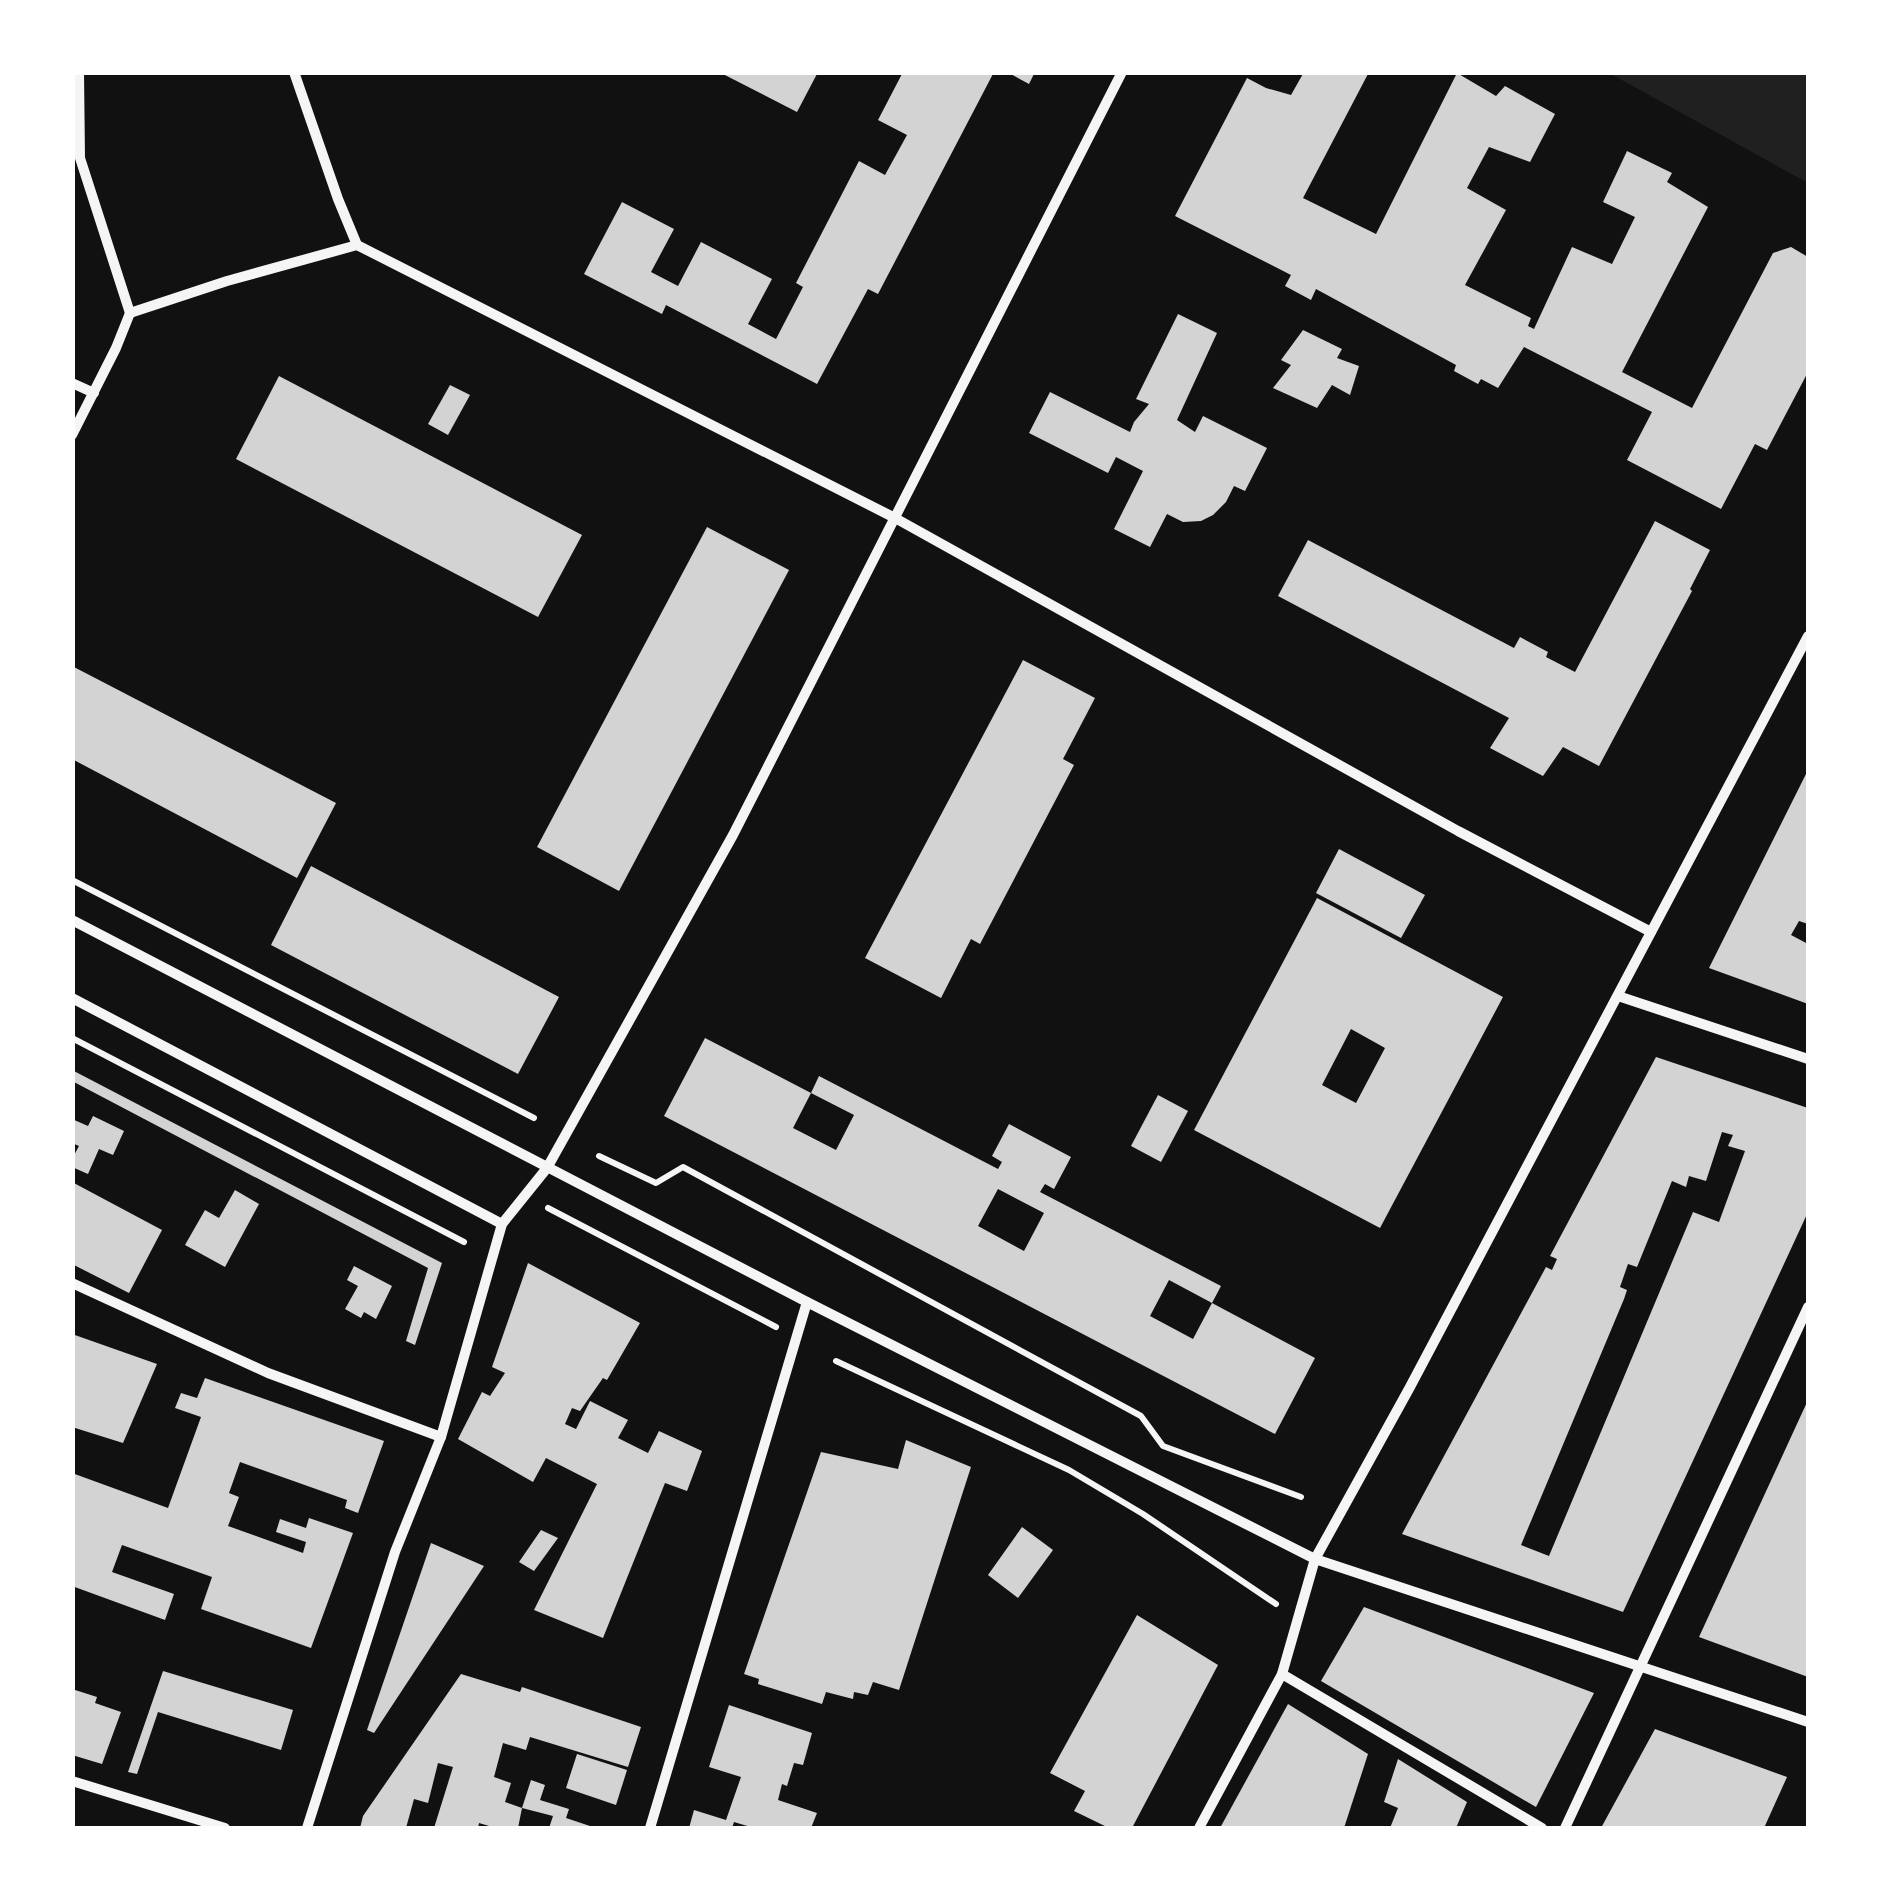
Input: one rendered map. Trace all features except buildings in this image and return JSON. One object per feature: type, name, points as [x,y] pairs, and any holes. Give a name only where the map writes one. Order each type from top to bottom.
[{"type":"street","points":[[72,434],[130,313],[80,158],[79,72]]},
{"type":"street","points":[[294,72],[357,245],[895,518],[1458,831],[1651,932]]},
{"type":"street","points":[[307,1828],[394,1552],[441,1437],[502,1224],[546,1168],[733,834],[1122,72]]},
{"type":"street","points":[[130,313],[357,245]]},
{"type":"street","points":[[72,383],[94,392]]},
{"type":"street","points":[[1199,1828],[1282,1674],[1315,1560],[1808,636]]},
{"type":"street","points":[[72,920],[546,1168],[1315,1560],[1808,1722]]},
{"type":"street","points":[[1618,996],[1808,1059]]},
{"type":"street","points":[[72,998],[502,1224]]},
{"type":"street","points":[[72,1283],[268,1373],[441,1437]]},
{"type":"street","points":[[650,1828],[807,1302]]},
{"type":"street","points":[[1564,1828],[1808,1307]]},
{"type":"street","points":[[1282,1674],[1542,1828]]},
{"type":"street","points":[[72,1781],[225,1828]]},
{"type":"path","points":[[72,880],[534,1118]]},
{"type":"path","points":[[72,1038],[464,1242]]},
{"type":"path","points":[[599,1156],[656,1183],[683,1167],[1141,1416],[1162,1446],[1302,1497]]},
{"type":"path","points":[[546,1208],[777,1327]]},
{"type":"path","points":[[836,1361],[1069,1470],[1143,1514],[1298,1618]]},
{"type":"shaded area","points":[[1609,73],[1808,73],[1808,183]]}]
